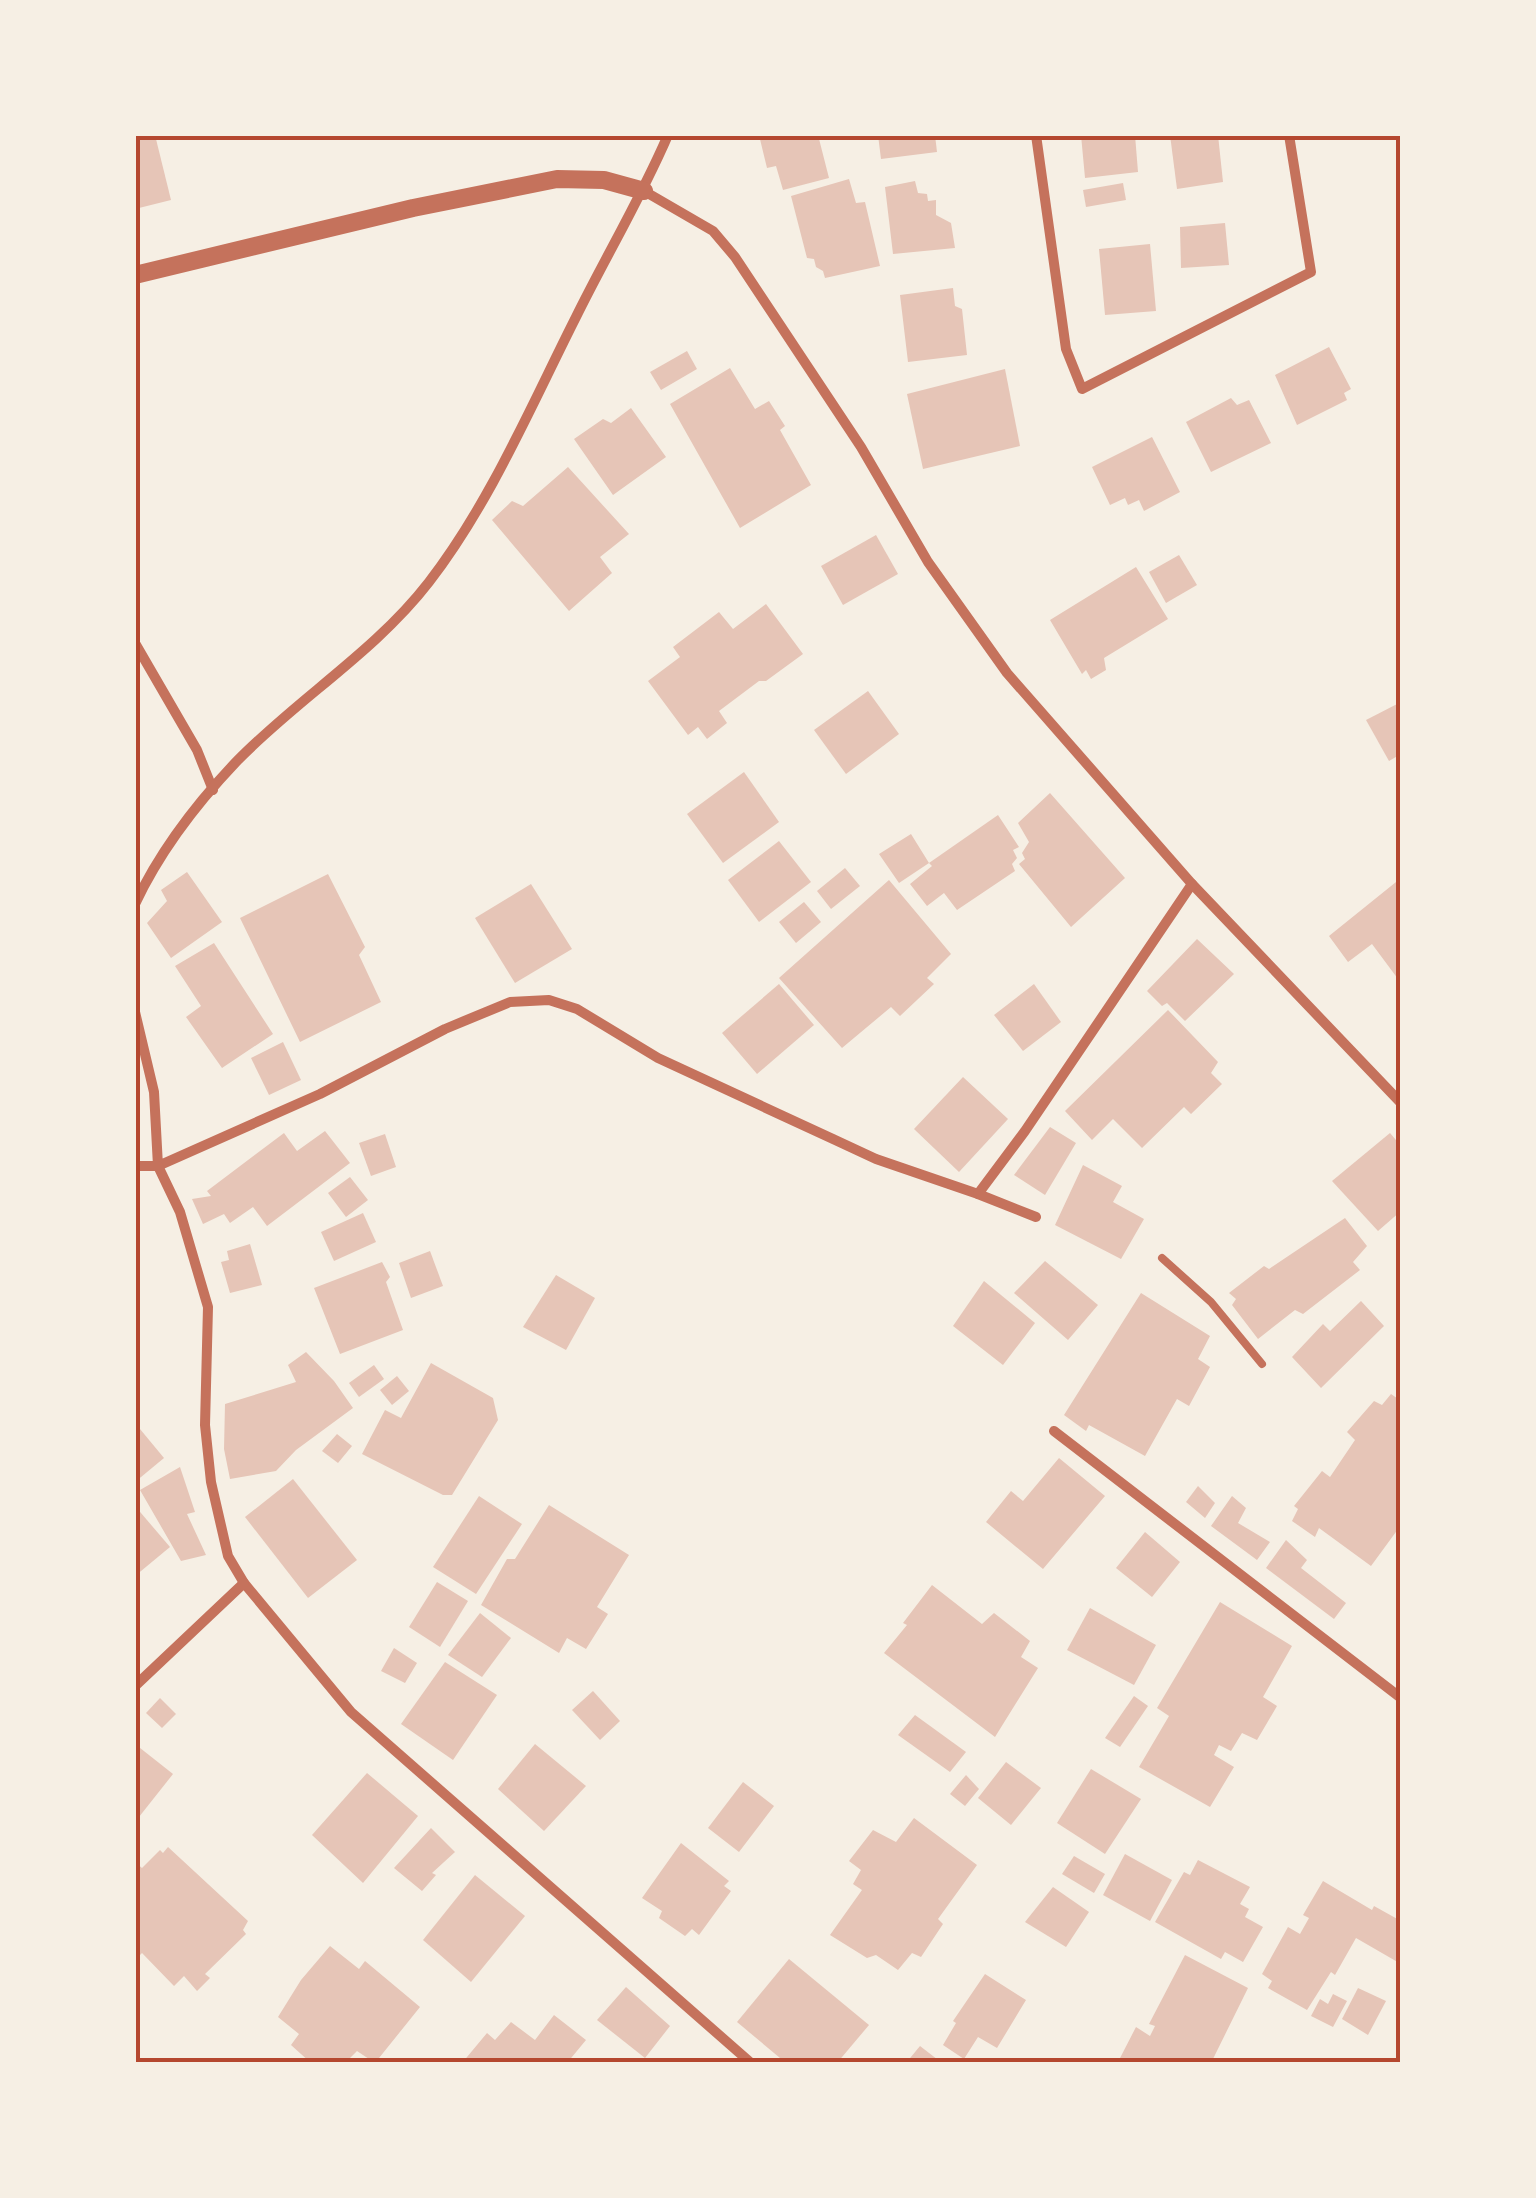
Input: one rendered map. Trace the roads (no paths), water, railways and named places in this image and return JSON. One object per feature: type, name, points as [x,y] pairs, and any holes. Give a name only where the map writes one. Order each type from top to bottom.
[{"type":"street","points":[[135,904],[151,870],[235,763],[391,624],[430,581],[476,509],[644,192],[668,135]]},
{"type":"street","points":[[1036,135],[1066,349],[1082,389],[1310,272],[1289,135]]},
{"type":"street","points":[[135,275],[413,208],[558,179],[604,180],[644,192],[713,231],[736,257],[860,447],[928,562],[1007,672],[1192,884],[1401,1103]]},
{"type":"street","points":[[135,643],[198,750],[213,790]]},
{"type":"street","points":[[978,1194],[1192,884]]},
{"type":"street","points":[[135,1166],[158,1166],[320,1094],[445,1029],[510,1002],[549,1000],[577,1009],[658,1058],[876,1159],[1036,1217]]},
{"type":"street","points":[[135,1012],[154,1092],[158,1166],[180,1212],[208,1307],[205,1425],[211,1482],[228,1556],[296,1650],[352,1712],[751,2063]]},
{"type":"street","points":[[1054,1431],[1401,1698]]},
{"type":"street","points":[[135,1686],[244,1583]]},
{"type":"lane","points":[[1162,1258],[1211,1302],[1262,1364]]}]
